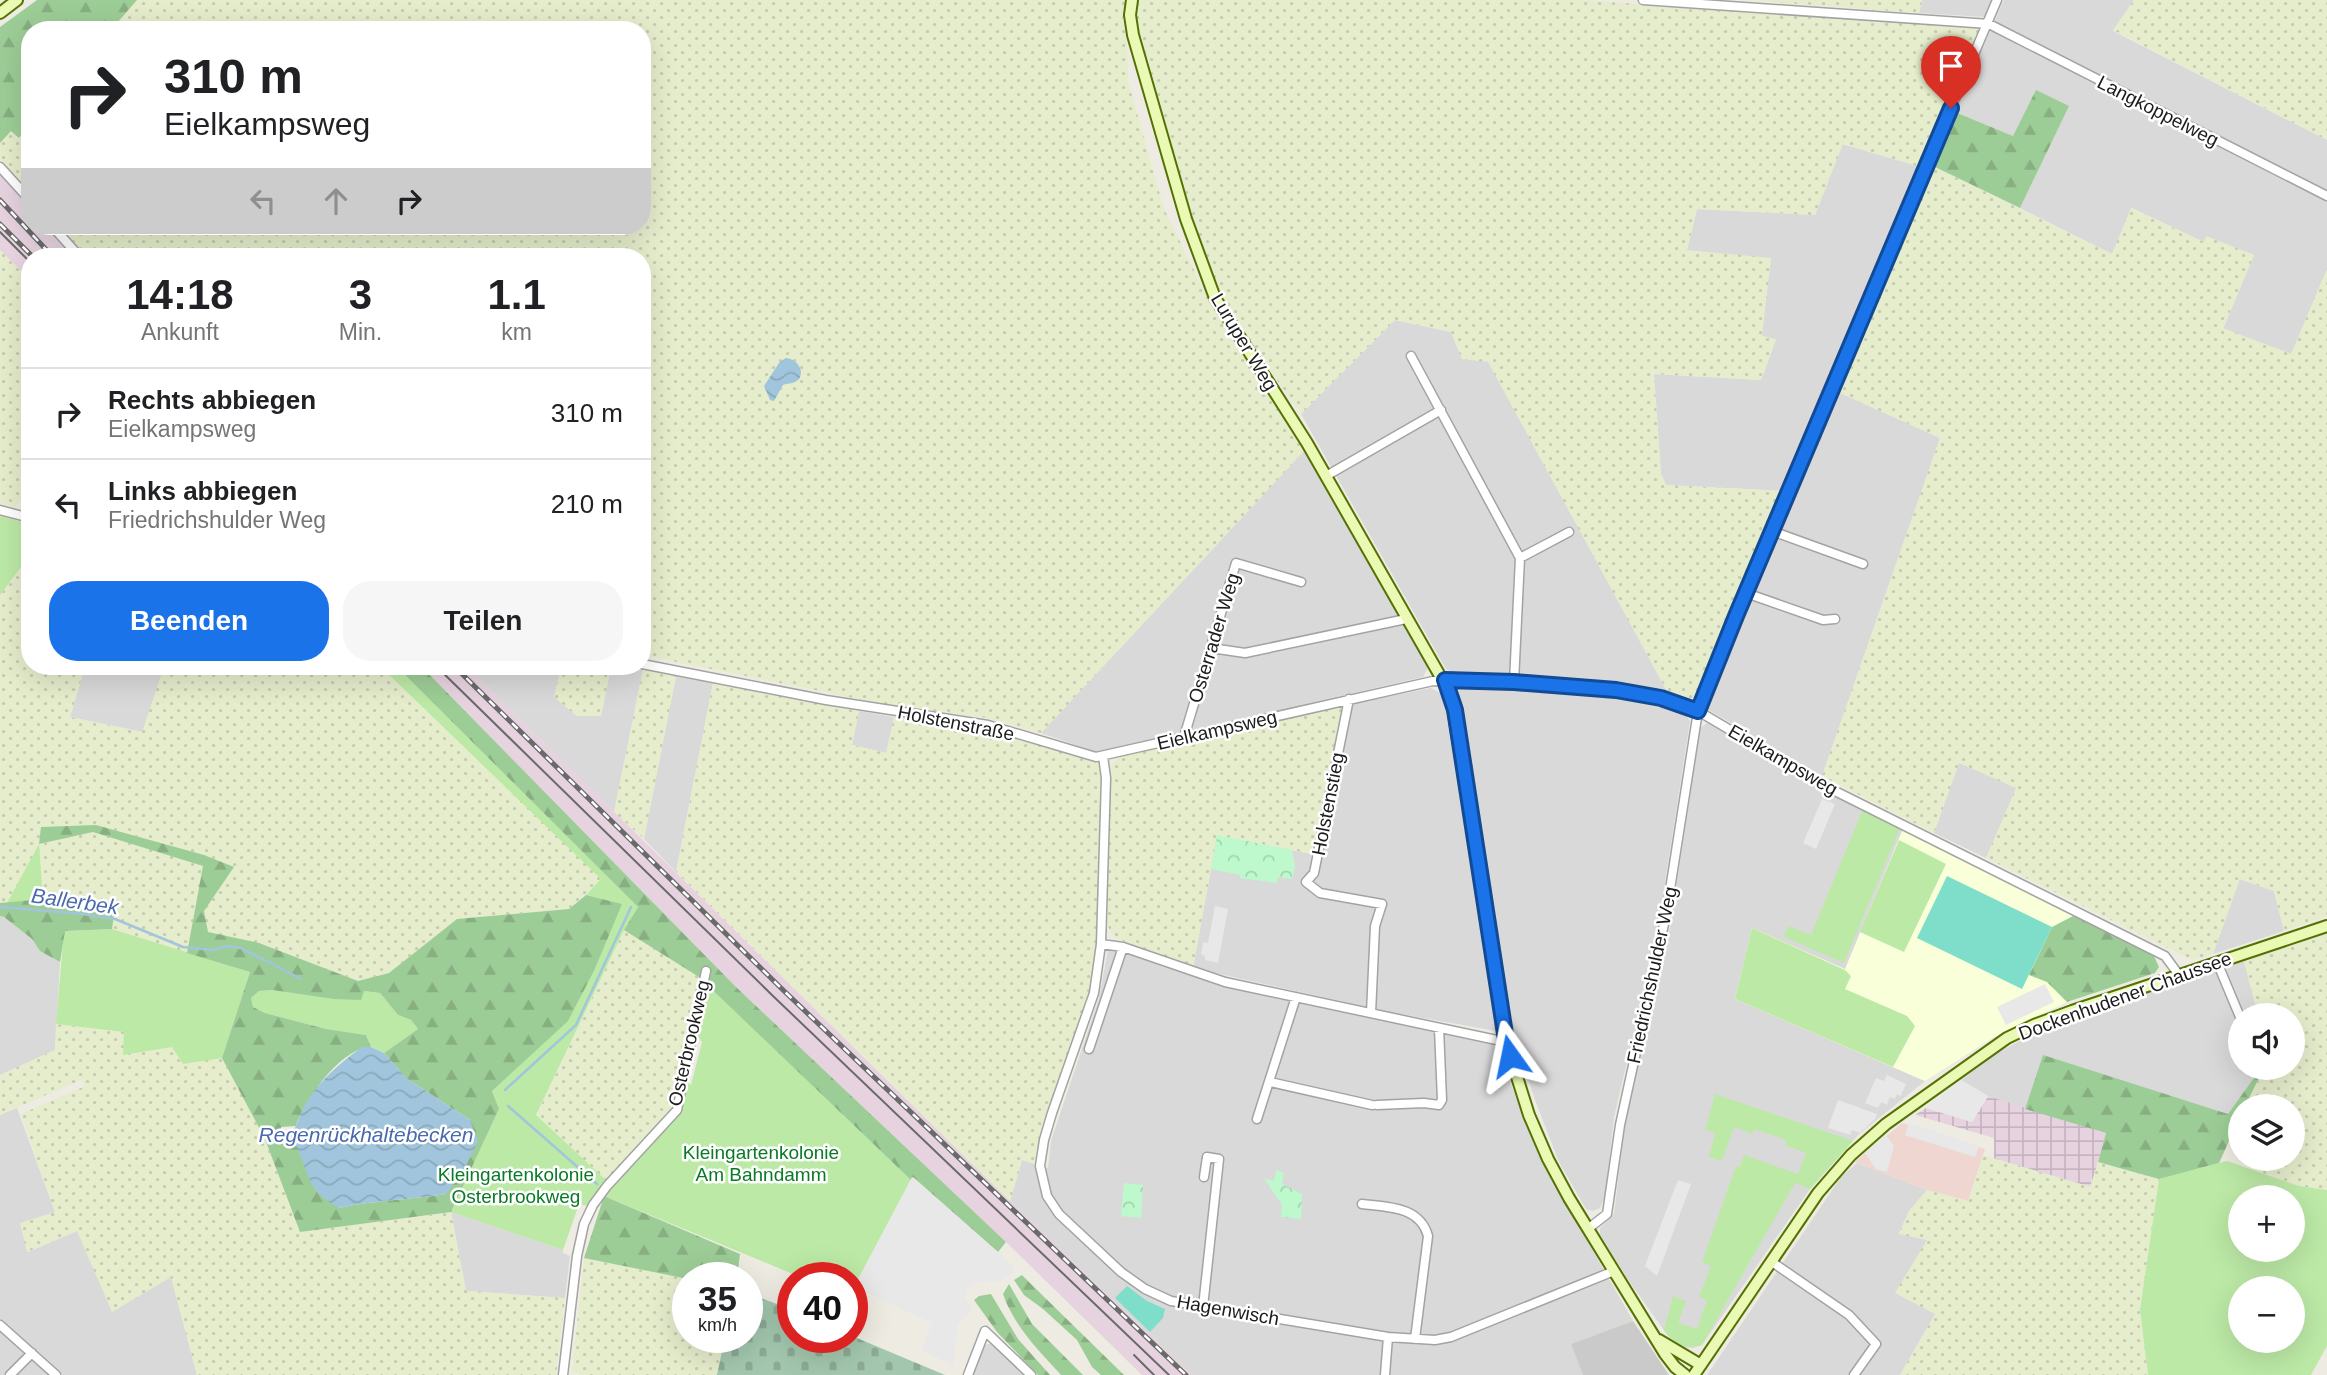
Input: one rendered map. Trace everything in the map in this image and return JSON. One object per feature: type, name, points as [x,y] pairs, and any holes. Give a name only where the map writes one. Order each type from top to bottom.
[{"type":"street","points":[[0,13],[17,0]]},
{"type":"street","name":"Luruper Weg","points":[[1132,0],[1130,15],[1133,35],[1186,219],[1215,298],[1326,476],[1406,619],[1445,680],[1455,710],[1506,1042],[1529,1115],[1543,1148],[1569,1198],[1589,1228]]},
{"type":"street","points":[[1643,0],[1989,24]]},
{"type":"street","name":"Friedrichshulder Weg","points":[[1589,1228],[1607,1214],[1612,1195],[1620,1125],[1666,915],[1698,711],[1997,0]]},
{"type":"street","name":"Langkoppelweg","points":[[1989,24],[2327,196]]},
{"type":"street","points":[[0,167],[21,190]]},
{"type":"street","points":[[60,235],[72,248]]},
{"type":"street","points":[[1411,356],[1520,558],[1514,682]]},
{"type":"street","points":[[1326,476],[1441,410]]},
{"type":"street","points":[[0,510],[21,516]]},
{"type":"street","points":[[1772,531],[1863,564]]},
{"type":"street","points":[[1520,558],[1569,532]]},
{"type":"street","name":"Osterrader Weg","points":[[1184,737],[1236,563],[1301,582]]},
{"type":"street","points":[[1746,593],[1823,621],[1835,619]]},
{"type":"street","points":[[1211,648],[1245,653],[1406,619]]},
{"type":"street","name":"Holstenstraße","points":[[651,666],[826,700],[988,725],[1089,756],[1103,756]]},
{"type":"street","name":"Eielkampsweg","points":[[1103,756],[1433,681],[1514,682],[1616,690],[1661,698],[1698,711],[1825,786],[2165,956],[2179,975]]},
{"type":"street","name":"Holstenstieg","points":[[1349,699],[1314,873],[1306,882],[1320,893],[1382,904],[1375,926],[1371,1013]]},
{"type":"street","points":[[1103,756],[1106,778],[1101,944],[1123,947],[1225,982],[1506,1042]]},
{"type":"street","name":"Dockenhudener Chaussee","points":[[1697,1370],[1818,1194],[1851,1155],[1886,1124],[1969,1063],[1999,1043],[2034,1025],[2327,926]]},
{"type":"street","name":"Hagenwisch","points":[[1101,944],[1094,993],[1044,1140],[1040,1166],[1047,1196],[1059,1214],[1121,1272],[1145,1289],[1171,1301],[1203,1307],[1388,1337],[1435,1340],[1451,1338],[1614,1271]]},
{"type":"street","points":[[1089,1048],[1123,947]]},
{"type":"street","points":[[2217,962],[2234,1003]]},
{"type":"street","name":"Osterbrookweg","points":[[563,1375],[577,1256],[584,1224],[593,1205],[607,1186],[677,1110],[706,971]]},
{"type":"street","points":[[1257,1119],[1296,997]]},
{"type":"street","points":[[1270,1082],[1375,1105],[1439,1105],[1442,1100],[1439,1028]]},
{"type":"street","points":[[1203,1307],[1219,1159],[1207,1157],[1204,1177]]},
{"type":"street","points":[[1362,1204],[1401,1209],[1411,1213],[1426,1227],[1428,1236],[1415,1339]]},
{"type":"street","points":[[1589,1228],[1656,1338],[1675,1367],[1685,1375]]},
{"type":"street","points":[[1772,1262],[1849,1315],[1876,1344],[1854,1375]]},
{"type":"street","points":[[0,1325],[56,1375]]},
{"type":"street","points":[[968,1375],[985,1331],[1031,1375]]},
{"type":"street","points":[[1385,1375],[1388,1337]]},
{"type":"street","points":[[1656,1338],[1697,1370]]},
{"type":"street","points":[[10,1375],[32,1353]]},
{"type":"shaded area","points":[[137,0],[1126,0],[1123,19],[1127,40],[1128,81],[1164,209],[1211,305],[1305,450],[1041,733],[988,718],[883,704],[651,657],[651,248],[80,248],[67,235],[651,235],[651,21],[119,21]]},
{"type":"shaded area","points":[[1137,0],[1580,0],[1978,29],[1921,167],[1843,144],[1815,215],[1697,209],[1687,250],[1771,258],[1762,336],[1776,339],[1761,380],[1654,374],[1661,474],[1666,485],[1783,491],[1696,696],[1688,700],[1668,693],[1488,362],[1462,359],[1451,332],[1395,320],[1301,414],[1217,296],[1190,215],[1136,29]]},
{"type":"shaded area","points":[[1748,0],[1922,0],[1919,13]]},
{"type":"shaded area","points":[[1922,0],[1992,0],[1985,17],[1919,13]]},
{"type":"shaded area","points":[[2004,0],[2134,0],[2113,31],[2327,140],[2327,269],[2291,355],[2223,329],[2254,255],[2206,237],[2204,242],[2132,208],[2112,254],[2020,208],[2068,106],[2013,136],[1955,112]]},
{"type":"shaded area","points":[[2134,0],[2327,0],[2327,140],[2113,30]]},
{"type":"shaded area","points":[[11,130],[19,138],[21,136],[21,182],[0,159],[0,143]]},
{"type":"shaded area","points":[[1842,144],[1921,167],[1783,491],[1666,485],[1661,474],[1654,374],[1761,380],[1776,340],[1762,336],[1687,250],[1697,209],[1815,215]]},
{"type":"shaded area","points":[[1933,166],[2112,254],[2131,208],[2204,242],[2206,236],[2254,255],[2223,328],[2291,354],[2327,269],[2327,916],[2284,931],[2274,891],[2240,879],[2213,954],[2192,960],[1986,858],[2016,788],[1959,763],[1934,833],[1822,776],[1940,438],[1838,392]]},
{"type":"shaded area","points":[[0,174],[21,198],[21,235],[54,235],[65,248],[21,248],[21,271],[0,250]]},
{"type":"shaded area","points":[[0,250],[21,271],[21,500],[15,507],[0,503]]},
{"type":"shaded area","points":[[1395,320],[1451,332],[1462,359],[1488,361],[1668,693],[1621,685],[1452,672],[1446,669],[1301,414]]},
{"type":"shaded area","points":[[1838,392],[1940,438],[1822,776],[1705,708]]},
{"type":"shaded area","points":[[1305,450],[1429,665],[1423,677],[1096,752],[1041,733]]},
{"type":"shaded area","points":[[21,567],[21,675],[83,675],[70,717],[142,732],[161,675],[389,675],[602,879],[569,909],[457,919],[389,973],[358,981],[259,943],[208,932],[204,911],[233,867],[204,855],[96,825],[40,844],[93,831],[204,866],[187,953],[112,929],[114,915],[43,899],[39,846],[7,903],[0,903],[0,595]]},
{"type":"shaded area","points":[[651,671],[676,676],[644,839],[614,812],[642,675],[651,675]]},
{"type":"shaded area","points":[[83,675],[161,675],[143,732],[70,717]]},
{"type":"shaded area","points":[[430,675],[475,675],[1010,1201],[1192,1375],[1142,1375],[1006,1242],[735,986]]},
{"type":"shaded area","points":[[475,675],[559,675],[554,697],[577,716],[601,716],[609,675],[642,675],[614,812]]},
{"type":"shaded area","points":[[559,675],[609,675],[601,716],[577,716],[554,697]]},
{"type":"shaded area","points":[[676,676],[713,683],[676,872],[644,839]]},
{"type":"shaded area","points":[[713,683],[859,711],[852,745],[886,753],[894,717],[929,716],[953,719],[1103,756],[1101,944],[1094,993],[1040,1166],[1022,1160],[1010,1201],[676,872]]},
{"type":"shaded area","points":[[1465,686],[1568,691],[1643,700],[1684,712],[1690,721],[1656,941],[1614,1117],[1605,1197],[1600,1208],[1593,1211],[1586,1209],[1559,1162],[1513,1033],[1459,691]]},
{"type":"shaded area","points":[[1431,688],[1442,694],[1448,711],[1498,1029],[1496,1031],[1390,1012],[1193,968],[1217,835],[1311,854],[1342,706]]},
{"type":"shaded area","points":[[1342,706],[1312,854],[1217,836],[1193,968],[1115,938],[1105,922],[1110,770],[1113,762],[1121,756]]},
{"type":"shaded area","points":[[859,711],[894,717],[887,753],[852,745]]},
{"type":"shaded area","points":[[1707,723],[1802,778],[1903,829],[1845,970],[1735,999],[1925,1081],[1858,1135],[1810,1189],[1702,1345],[1693,1348],[1684,1347],[1668,1336],[1629,1281],[1600,1234],[1600,1228],[1614,1214],[1625,1123],[1671,923],[1700,728]]},
{"type":"shaded area","points":[[1959,762],[2017,788],[1986,858],[1934,833]]},
{"type":"shaded area","points":[[1822,799],[1835,804],[1816,849],[1803,843]]},
{"type":"shaded area","points":[[1903,829],[2153,954],[2159,967],[2155,973],[2067,1002],[1994,1037],[1925,1081],[1735,999],[1752,928],[1845,969]]},
{"type":"shaded area","points":[[1947,876],[2052,927],[2022,989],[1917,938]]},
{"type":"shaded area","points":[[2239,879],[2274,891],[2284,931],[2213,954]]},
{"type":"shaded area","points":[[1215,906],[1228,909],[1218,963],[1205,960],[1205,956],[1201,954],[1203,942],[1208,943]]},
{"type":"shaded area","points":[[0,916],[32,939],[40,951],[60,962],[55,1050],[0,1075]]},
{"type":"shaded area","points":[[624,930],[699,977],[673,1109],[607,1181],[536,1116]]},
{"type":"shaded area","points":[[2327,934],[2327,1190],[2296,1185],[2257,1171],[2305,1171],[2305,1094],[2251,1094],[2258,1080],[2305,1080],[2305,1003],[2255,1003],[2244,961]]},
{"type":"shaded area","points":[[1114,947],[1225,987],[1493,1045],[1502,1051],[1508,1077],[1539,1156],[1633,1321],[1571,1344],[1583,1375],[1188,1375],[1010,1201],[1022,1160],[1048,1168],[1051,1141],[1099,998],[1108,950]]},
{"type":"shaded area","points":[[2244,961],[2255,1003],[2228,1003],[2228,1080],[2252,1080],[2242,1094],[2228,1094],[2228,1114],[2043,1056],[2025,1109],[1988,1096],[1961,1080],[1999,1052],[2042,1029]]},
{"type":"shaded area","points":[[2045,984],[2054,1002],[2006,1025],[1997,1007]]},
{"type":"shaded area","points":[[56,1024],[125,1032],[124,1055],[172,1046],[210,1059],[222,1058],[265,1139],[300,1232],[451,1212],[466,1291],[565,1298],[556,1375],[197,1375],[171,1277],[112,1312],[77,1231],[27,1252],[20,1223],[55,1212],[21,1114],[83,1087],[83,1079],[0,1115],[0,1075],[55,1050]]},
{"type":"shaded area","points":[[1887,1075],[1906,1084],[1901,1096],[1897,1094],[1895,1099],[1890,1097],[1887,1105],[1881,1102],[1878,1108],[1865,1103],[1876,1078],[1884,1081]]},
{"type":"shaded area","points":[[1961,1080],[1988,1096],[1972,1122],[1926,1108]]},
{"type":"shaded area","points":[[1988,1096],[2106,1133],[2091,1187],[1994,1159],[1994,1138],[1915,1115],[1926,1108],[1972,1122]]},
{"type":"shaded area","points":[[1838,1100],[1877,1114],[1875,1119],[1860,1133],[1852,1130],[1850,1135],[1828,1128]]},
{"type":"shaded area","points":[[17,1108],[55,1212],[28,1252],[77,1231],[171,1277],[197,1375],[0,1375],[0,1115]]},
{"type":"shaded area","points":[[1902,1123],[1985,1149],[1968,1201],[1927,1190],[1855,1162]]},
{"type":"shaded area","points":[[1909,1123],[1979,1146],[1975,1157],[1905,1135]]},
{"type":"shaded area","points":[[1886,1135],[1894,1146],[1887,1172],[1876,1169],[1865,1153]]},
{"type":"shaded area","points":[[1983,1155],[2090,1187],[2098,1162],[2159,1179],[2140,1310],[2148,1375],[1900,1375],[1935,1314],[1895,1293],[1927,1240],[1899,1234],[1909,1211],[1927,1190],[1968,1201]]},
{"type":"shaded area","points":[[1857,1163],[1927,1190],[1909,1211],[1899,1233],[1928,1240],[1935,1314],[1900,1375],[1707,1375],[1841,1177]]},
{"type":"shaded area","points":[[912,1177],[1015,1267],[1012,1274],[999,1281],[977,1282],[968,1288],[965,1297],[972,1310],[958,1324],[953,1365],[921,1351],[932,1323],[868,1293],[867,1262]]},
{"type":"shaded area","points":[[1678,1180],[1691,1184],[1657,1276],[1645,1266]]},
{"type":"shaded area","points":[[451,1212],[563,1250],[563,1253],[570,1256],[565,1298],[466,1291]]},
{"type":"shaded area","points":[[584,1258],[672,1276],[672,1353],[722,1353],[717,1375],[583,1375],[572,1372]]},
{"type":"shaded area","points":[[1127,1286],[1147,1301],[1165,1309],[1163,1318],[1150,1332],[1115,1298]]},
{"type":"shaded area","points":[[1633,1321],[1669,1375],[1583,1375],[1571,1344]]},
{"type":"shaded area","points":[[997,1342],[1031,1375],[972,1375],[984,1345]]},
{"type":"green space","points":[[37,0],[137,0],[119,21],[21,21],[21,136],[19,138],[11,131],[0,143],[0,27]]},
{"type":"green space","points":[[2036,90],[2069,106],[2020,208],[1933,166],[1955,112],[2013,136]]},
{"type":"green space","points":[[0,516],[21,522],[21,567],[0,595]]},
{"type":"green space","name":"Kleingartenkolonie Osterbrookweg","points":[[389,675],[405,675],[638,907],[624,930],[536,1115],[607,1181],[596,1192],[588,1206],[579,1204],[563,1250],[451,1212],[499,1109],[492,1091],[568,1020],[594,971],[621,904],[586,895],[601,879]]},
{"type":"green space","points":[[405,675],[430,675],[735,986],[1006,1242],[998,1252],[913,1177],[911,1180],[699,977],[624,930],[638,907]]},
{"type":"green space","points":[[1863,809],[1900,828],[1844,963],[1784,937],[1788,926],[1811,935]]},
{"type":"green space","points":[[96,825],[204,855],[234,867],[204,911],[208,932],[259,943],[358,981],[389,973],[457,919],[569,909],[586,895],[622,904],[594,971],[568,1021],[492,1091],[499,1109],[451,1212],[300,1232],[265,1139],[222,1058],[250,972],[187,953],[203,866],[93,832],[39,844],[41,827]],"holes":[[[272,990],[333,999],[361,1000],[364,991],[380,993],[398,1015],[411,1020],[418,1029],[384,1053],[406,1078],[470,1120],[446,1194],[339,1208],[298,1149],[293,1135],[281,1137],[281,1127],[296,1126],[307,1102],[336,1065],[348,1056],[371,1047],[366,1035],[326,1029],[265,1013],[253,1007],[251,998],[259,991]]]},
{"type":"green space","points":[[1217,835],[1292,850],[1295,866],[1292,879],[1278,877],[1277,883],[1240,878],[1240,875],[1211,869]]},
{"type":"green space","points":[[1899,840],[1946,864],[1904,952],[1860,932]]},
{"type":"green space","points":[[39,844],[43,899],[7,903]]},
{"type":"green space","points":[[43,899],[114,915],[112,929],[65,931],[60,962],[40,951],[32,939],[0,916],[0,903]]},
{"type":"green space","points":[[2075,915],[2153,954],[2159,967],[2155,973],[2067,1002],[2047,982],[2029,975],[2052,927]]},
{"type":"green space","points":[[1752,928],[1845,970],[1851,976],[1845,989],[1907,1016],[1915,1026],[1893,1067],[1735,999]]},
{"type":"green space","points":[[112,929],[250,972],[222,1058],[183,1064],[172,1047],[123,1055],[124,1032],[56,1024],[64,931]]},
{"type":"green space","name":"Kleingartenkolonie Am Bahndamm","points":[[707,984],[911,1180],[867,1262],[777,1262],[777,1267],[604,1196],[680,1113],[687,1082],[691,1085],[702,1042],[697,1035]]},
{"type":"green space","points":[[272,990],[333,999],[364,991],[380,993],[398,1015],[411,1020],[418,1029],[384,1053],[371,1047],[366,1035],[326,1029],[265,1013],[253,1007],[251,998],[259,991]]},
{"type":"green space","points":[[2043,1055],[2228,1114],[2228,1143],[2219,1163],[2159,1179],[2098,1162],[2106,1133],[2025,1109]]},
{"type":"green space","points":[[2252,1080],[2258,1080],[2251,1094],[2242,1094]]},
{"type":"green space","points":[[1715,1094],[1853,1141],[1810,1189],[1795,1183],[1702,1345],[1691,1347],[1676,1342],[1664,1330],[1673,1296],[1686,1301],[1678,1323],[1697,1329],[1707,1300],[1699,1297],[1711,1266],[1702,1262],[1736,1166],[1740,1167],[1744,1155],[1798,1174],[1806,1153],[1785,1145],[1786,1140],[1754,1129],[1752,1134],[1734,1127],[1722,1161],[1709,1157],[1715,1133],[1705,1130]]},
{"type":"green space","points":[[2227,1161],[2228,1171],[2256,1171],[2296,1185],[2228,1185],[2228,1262],[2305,1262],[2305,1187],[2327,1190],[2327,1346],[2311,1375],[2148,1375],[2140,1310],[2159,1179]]},
{"type":"green space","points":[[1276,1170],[1284,1173],[1282,1184],[1302,1194],[1301,1219],[1281,1217],[1282,1205],[1264,1178],[1274,1181]]},
{"type":"green space","points":[[1124,1183],[1143,1185],[1141,1218],[1121,1216]]},
{"type":"green space","points":[[604,1196],[740,1254],[739,1262],[672,1262],[672,1276],[584,1258]]},
{"type":"green space","points":[[1022,1275],[1124,1375],[1101,1375],[1092,1367],[1077,1340],[1024,1295],[1014,1280]]},
{"type":"green space","points":[[1009,1284],[1032,1324],[1083,1375],[1061,1375],[1028,1337],[1013,1317],[1003,1294]]},
{"type":"green space","points":[[991,1294],[1018,1339],[1050,1375],[1038,1375],[997,1332],[974,1300],[979,1296]]},
{"type":"green space","points":[[763,1299],[777,1304],[777,1353],[868,1353],[868,1343],[945,1375],[717,1375],[722,1353],[763,1353]]},
{"type":"water","points":[[786,358],[798,365],[801,375],[796,382],[783,385],[774,401],[770,400],[764,386],[779,363]]},
{"type":"water","name":"Regenrückhaltebecken","points":[[362,1047],[371,1047],[384,1053],[406,1078],[470,1120],[478,1141],[463,1171],[446,1194],[339,1208],[319,1194],[312,1184],[293,1136],[295,1128],[316,1089]]},
{"type":"waterway","name":"Ballerbek","points":[[0,907],[115,919],[183,947],[213,950],[227,946],[241,948],[301,979]]},
{"type":"waterway","points":[[505,1090],[576,1025],[631,907]]},
{"type":"waterway","points":[[508,1106],[597,1184]]},
{"type":"tram line","points":[[0,232],[21,253]]},
{"type":"tram line","points":[[445,675],[773,996],[1169,1375]]},
{"type":"tram line","points":[[1134,1355],[1154,1375]]},
{"type":"railway","points":[[0,200],[21,223]]},
{"type":"railway","points":[[0,224],[24,248]]},
{"type":"railway","points":[[33,235],[45,248]]},
{"type":"railway","points":[[463,675],[782,989],[1186,1375]]},
{"type":"route","points":[[1510,1056],[1455,710],[1445,680],[1616,690],[1661,698],[1698,711],[1702,696],[1951,108]]}]
